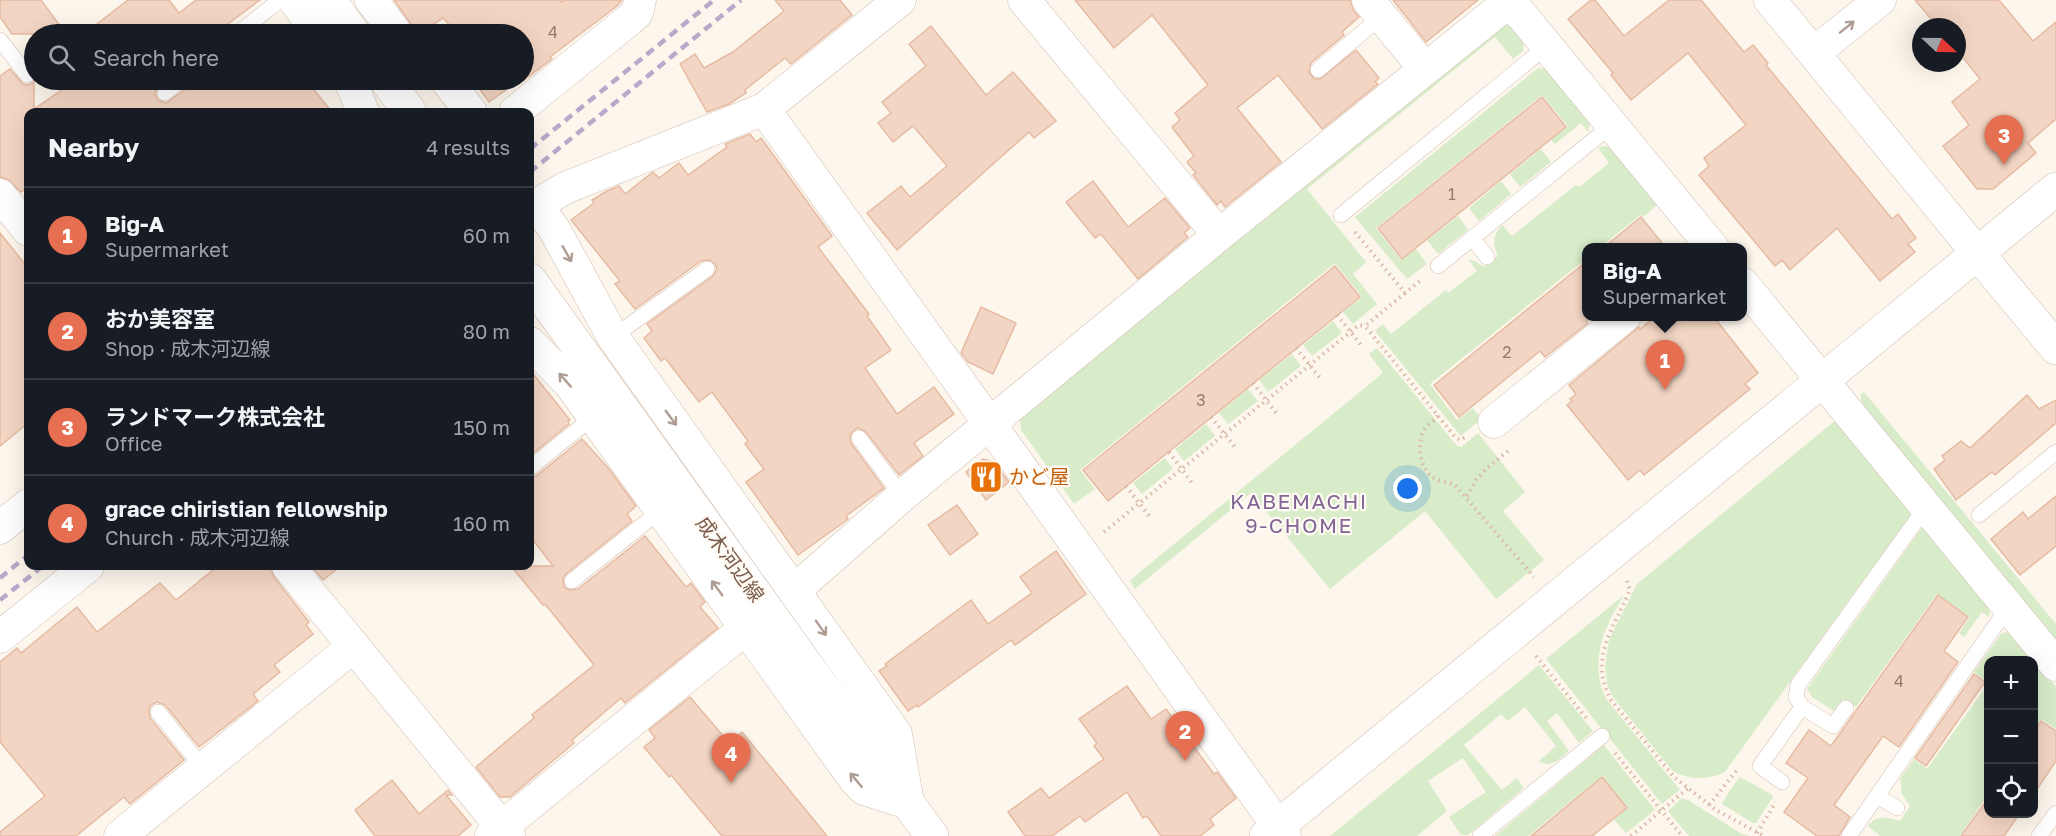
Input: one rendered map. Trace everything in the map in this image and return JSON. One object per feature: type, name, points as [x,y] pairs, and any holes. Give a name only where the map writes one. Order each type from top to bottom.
[{"type":"street","points":[[294,0],[312,24]]},
{"type":"street","points":[[329,0],[347,24]]},
{"type":"street","points":[[372,0],[390,24]]},
{"type":"street","points":[[519,108],[637,13],[640,0]]},
{"type":"street","points":[[534,206],[565,188],[764,109],[900,0]]},
{"type":"street","points":[[1024,0],[1219,236]]},
{"type":"street","points":[[795,590],[902,496],[1511,0],[1708,243]]},
{"type":"street","points":[[1770,0],[2056,348]]},
{"type":"street","points":[[1814,53],[1880,0]]},
{"type":"street","points":[[1375,8],[1425,69]]},
{"type":"street","points":[[354,90],[361,108]]},
{"type":"street","points":[[394,90],[407,108]]},
{"type":"street","points":[[454,90],[468,108]]},
{"type":"street","points":[[764,109],[1277,833],[2056,189]]},
{"type":"street","points":[[534,208],[554,230],[613,337],[896,734],[908,803],[864,789],[855,780],[570,384],[534,347]]},
{"type":"street","name":"成木河辺線","points":[[534,286],[932,836]]},
{"type":"street","points":[[1747,289],[2056,665]]},
{"type":"street","points":[[1494,422],[1540,401],[1620,321]]},
{"type":"street","points":[[0,528],[24,508]]},
{"type":"street","points":[[0,637],[83,570]]},
{"type":"street","points":[[291,570],[354,646],[500,833],[746,628]]},
{"type":"street","points":[[120,836],[354,646]]},
{"type":"lane","points":[[250,24],[280,0]]},
{"type":"lane","points":[[1318,70],[1375,8]]},
{"type":"lane","points":[[0,41],[24,71]]},
{"type":"lane","points":[[1341,215],[1547,46]]},
{"type":"lane","points":[[165,93],[169,90]]},
{"type":"lane","points":[[1438,266],[1612,125]]},
{"type":"lane","points":[[1472,238],[1487,257]]},
{"type":"lane","points":[[613,337],[707,269]]},
{"type":"lane","points":[[534,465],[593,417]]},
{"type":"lane","points":[[859,438],[902,496]]},
{"type":"lane","points":[[1979,515],[2056,452]]},
{"type":"lane","points":[[1846,708],[1833,726],[1802,707],[1796,697],[1798,685],[1926,507]]},
{"type":"lane","points":[[572,580],[660,511]]},
{"type":"lane","points":[[1849,836],[2009,606]]},
{"type":"lane","points":[[1782,782],[1760,766],[1802,707]]},
{"type":"lane","points":[[158,712],[203,768]]},
{"type":"lane","points":[[1480,836],[1602,736]]},
{"type":"lane","points":[[1877,796],[1897,808]]},
{"type":"lane","points":[[2039,836],[2056,813]]},
{"type":"path","points":[[1341,215],[1405,293]]},
{"type":"path","points":[[1365,327],[1438,266]]},
{"type":"path","points":[[1337,315],[1361,345]]},
{"type":"path","points":[[1101,534],[1359,325],[1365,327],[1456,438],[1464,439],[1484,423],[1494,422],[1508,437],[1508,451],[1476,480],[1467,496]]},
{"type":"path","points":[[1296,348],[1320,378]]},
{"type":"path","points":[[1253,383],[1277,414]]},
{"type":"path","points":[[1438,416],[1424,430],[1419,444],[1422,461],[1430,475],[1454,484],[1467,496],[1535,577]]},
{"type":"path","points":[[1211,417],[1235,447]]},
{"type":"path","points":[[1168,452],[1192,483]]},
{"type":"path","points":[[1126,486],[1150,517]]},
{"type":"path","points":[[1627,581],[1630,590],[1606,639],[1602,665],[1603,686],[1611,700],[1674,777],[1709,805],[1764,836]]},
{"type":"path","points":[[1709,805],[1741,766],[1750,764],[1760,766]]},
{"type":"path","points":[[1757,833],[1779,798],[1782,782]]},
{"type":"path","points":[[1630,836],[1688,788]]},
{"type":"green space","points":[[1500,26],[1514,27],[1524,40],[1523,51],[1513,59],[1495,37],[1307,189],[1366,262],[1353,274],[1377,304],[1353,324],[1343,312],[1362,297],[1335,263],[1080,470],[1095,489],[1074,504],[1021,430],[1020,418]]},
{"type":"green space","points":[[1538,68],[1548,69],[1590,122],[1588,132],[1581,123],[1555,144],[1551,140],[1568,126],[1542,95],[1376,228],[1401,260],[1416,249],[1427,264],[1407,279],[1355,217]]},
{"type":"green space","points":[[1610,147],[1658,204],[1605,243],[1582,243],[1582,262],[1430,384],[1457,420],[1473,408],[1481,419],[1460,435],[1375,331],[1383,324],[1391,334],[1446,290],[1448,293],[1477,271],[1468,259],[1484,267],[1498,256],[1494,240],[1502,225],[1512,236],[1576,185],[1579,187],[1609,163],[1598,148]]},
{"type":"green space","points":[[1541,149],[1551,162],[1520,187],[1510,174]]},
{"type":"green space","points":[[1501,181],[1511,194],[1479,221],[1469,208]]},
{"type":"green space","points":[[1458,216],[1468,230],[1438,254],[1427,240]]},
{"type":"green space","points":[[1333,321],[1342,333],[1312,356],[1303,345]]},
{"type":"green space","points":[[1377,348],[1457,446],[1461,447],[1478,433],[1525,492],[1503,511],[1544,560],[1496,599],[1425,511],[1330,589],[1251,493],[1135,589],[1130,581],[1146,567],[1383,373],[1369,354]]},
{"type":"green space","points":[[1292,354],[1301,366],[1268,392],[1259,380]]},
{"type":"green space","points":[[1248,389],[1258,401],[1228,424],[1219,413]]},
{"type":"green space","points":[[1864,392],[2056,624],[2056,645],[1865,411],[1860,395]]},
{"type":"green space","points":[[1837,419],[1912,513],[1725,772],[1712,777],[1683,776],[1671,769],[1612,696],[1607,684],[1605,666],[1609,640],[1637,584]]},
{"type":"green space","points":[[1206,424],[1215,436],[1184,461],[1175,449]]},
{"type":"green space","points":[[1165,458],[1173,469],[1142,494],[1133,483]]},
{"type":"green space","points":[[1923,526],[1990,608],[1989,617],[1982,612],[1964,637],[1959,633],[1970,617],[1937,594],[1856,707],[1843,699],[1834,711],[1812,697],[1807,689]]},
{"type":"green space","points":[[1624,595],[1601,643],[1598,662],[1600,682],[1607,700],[1680,790],[1662,804],[1546,659]]},
{"type":"green space","points":[[2012,633],[2031,656],[1985,656],[2001,634]]},
{"type":"green space","points":[[1984,658],[1984,679],[1974,672]]},
{"type":"green space","points":[[1539,665],[1593,731],[1579,743],[1557,713],[1547,721],[1569,751],[1555,762],[1547,764],[1539,761],[1556,746],[1525,707],[1508,721],[1501,714],[1464,745],[1502,790],[1517,778],[1524,788],[1468,835],[1461,835],[1449,817],[1486,792],[1463,758],[1428,781],[1447,811],[1417,836],[1330,836]]},
{"type":"green space","points":[[2038,665],[2056,687],[2056,729],[2041,719],[2038,724]]},
{"type":"green space","points":[[1984,690],[1984,800],[1960,836],[1880,836],[1868,826],[1871,822],[1882,818],[1900,821],[1910,806],[1902,794],[1900,779],[1914,759],[1927,769]]},
{"type":"green space","points":[[1604,745],[1655,810],[1626,833],[1614,820],[1628,808],[1602,776],[1528,836],[1495,836]]},
{"type":"green space","points":[[1740,777],[1773,797],[1756,823],[1722,804]]},
{"type":"green space","points":[[1682,798],[1742,834],[1750,836],[1689,836],[1668,811]]},
{"type":"building","points":[[0,0],[41,0],[59,24],[24,24],[24,34],[12,34],[0,17]]},
{"type":"building","points":[[128,0],[169,0],[179,13],[196,0],[260,0],[228,24],[97,24]]},
{"type":"building","points":[[394,0],[560,0],[561,2],[564,0],[622,0],[534,72],[534,24],[449,24],[443,18],[434,24],[411,24]]},
{"type":"building","points":[[775,0],[840,0],[852,15],[791,64],[785,58],[745,90],[746,93],[729,104],[707,112],[680,64],[695,54],[704,68],[733,52],[784,11]]},
{"type":"building","points":[[1075,0],[1350,0],[1359,17],[1342,32],[1344,35],[1311,63],[1309,72],[1314,79],[1320,79],[1356,50],[1379,78],[1375,82],[1378,84],[1322,129],[1278,75],[1237,108],[1281,162],[1225,207],[1221,201],[1217,205],[1193,175],[1196,173],[1187,162],[1194,156],[1172,127],[1180,120],[1175,113],[1208,85],[1152,15],[1114,48]]},
{"type":"building","points":[[1393,0],[1478,0],[1426,42]]},
{"type":"building","points":[[1591,0],[1595,0],[1624,36],[1669,0],[1701,0],[1744,52],[1753,45],[1768,63],[1766,65],[1892,219],[1898,214],[1916,238],[1908,244],[1915,252],[1880,281],[1837,228],[1790,270],[1782,260],[1775,266],[1699,175],[1709,166],[1704,158],[1746,125],[1688,53],[1631,100],[1611,75],[1613,73],[1568,19]]},
{"type":"building","points":[[1915,0],[1999,0],[2033,41],[2056,22],[2056,119],[2028,143],[2036,153],[1993,189],[1977,189],[1943,146],[1969,125],[1952,102],[1980,79],[1966,61],[1966,18],[1930,18]]},
{"type":"building","points":[[931,26],[986,95],[1013,72],[1056,121],[1034,138],[1029,132],[897,250],[867,213],[901,186],[910,197],[947,166],[913,126],[893,142],[878,123],[891,113],[882,102],[926,66],[909,44]]},
{"type":"building","points":[[10,69],[24,84],[24,90],[34,90],[34,108],[24,108],[24,190],[21,192],[7,179],[0,177],[0,76]]},
{"type":"building","points":[[62,90],[156,90],[155,94],[158,100],[166,103],[184,90],[314,90],[329,108],[35,108]]},
{"type":"building","points":[[480,90],[506,90],[489,102]]},
{"type":"building","points":[[1542,97],[1566,127],[1402,259],[1378,228]]},
{"type":"building","points":[[750,134],[756,142],[761,138],[832,236],[818,247],[869,314],[867,316],[891,350],[865,368],[897,414],[934,387],[954,414],[914,443],[923,456],[899,475],[866,432],[858,428],[853,431],[850,435],[851,443],[884,488],[846,516],[847,520],[798,555],[746,482],[764,469],[745,444],[748,441],[712,392],[699,402],[665,358],[661,361],[644,338],[652,331],[647,324],[713,276],[717,269],[715,264],[710,260],[701,261],[635,309],[615,284],[620,281],[571,220],[594,203],[592,200],[607,191],[619,186],[625,194],[653,172],[659,178],[679,163],[688,175],[727,147],[725,144]]},
{"type":"building","points":[[1093,181],[1128,227],[1165,198],[1190,228],[1184,233],[1188,237],[1138,279],[1101,234],[1095,238],[1066,202]]},
{"type":"building","points":[[1641,217],[1662,243],[1609,243]]},
{"type":"building","points":[[0,233],[24,263],[24,426],[0,446]]},
{"type":"building","points":[[1582,265],[1582,321],[1587,321],[1587,324],[1545,357],[1540,351],[1459,417],[1434,385]]},
{"type":"building","points":[[1335,266],[1360,297],[1108,501],[1083,470]]},
{"type":"building","points":[[981,307],[1016,323],[993,374],[968,362],[961,353]]},
{"type":"building","points":[[1650,321],[1717,321],[1758,373],[1745,384],[1750,389],[1644,475],[1640,470],[1628,480],[1567,405],[1576,394],[1569,385],[1639,327],[1640,329]]},
{"type":"building","points":[[534,375],[570,420],[569,424],[534,453]]},
{"type":"building","points":[[2027,395],[2039,409],[2056,400],[2056,423],[1995,475],[1992,472],[1956,500],[1934,469],[1945,460],[1942,456],[1961,441],[1970,448]]},
{"type":"building","points":[[582,439],[609,469],[636,506],[627,514],[632,521],[566,574],[563,578],[564,587],[569,590],[578,589],[645,536],[686,587],[691,583],[705,602],[700,607],[718,628],[625,703],[621,698],[572,740],[574,743],[510,797],[500,797],[476,767],[534,718],[532,715],[594,665],[514,570],[534,570],[534,566],[553,566],[534,541],[534,476]]},
{"type":"building","points":[[983,459],[994,462],[1009,482],[986,500],[966,472]]},
{"type":"building","points":[[2056,496],[2056,546],[2020,575],[1991,539],[2023,512],[2028,519]]},
{"type":"building","points":[[957,505],[978,534],[950,555],[928,525]]},
{"type":"building","points":[[1056,551],[1086,594],[1015,645],[1011,640],[918,707],[917,705],[908,711],[879,671],[887,666],[885,664],[971,600],[988,624],[1032,593],[1020,577]]},
{"type":"building","points":[[213,570],[271,570],[274,577],[309,622],[306,625],[313,634],[274,665],[280,672],[253,694],[258,701],[199,747],[165,705],[157,702],[151,705],[150,718],[184,760],[130,804],[124,797],[76,836],[0,836],[0,832],[45,796],[0,742],[0,662],[17,648],[21,653],[77,607],[97,632],[160,583],[176,600]]},
{"type":"building","points":[[314,570],[336,570],[323,580]]},
{"type":"building","points":[[1938,595],[1968,617],[1944,651],[1958,662],[1899,747],[1883,736],[1834,805],[1850,817],[1839,836],[1817,836],[1784,812],[1808,778],[1786,763],[1809,730],[1831,746]]},
{"type":"building","points":[[1974,674],[1984,681],[1926,766],[1915,758]]},
{"type":"building","points":[[1127,686],[1151,719],[1166,709],[1214,774],[1217,772],[1236,798],[1210,819],[1214,825],[1200,836],[1161,836],[1147,816],[1143,818],[1127,792],[1085,822],[1080,816],[1052,836],[1025,836],[1008,812],[1041,788],[1049,798],[1104,759],[1094,746],[1097,743],[1079,719]]},
{"type":"building","points":[[690,697],[729,743],[742,732],[827,836],[722,836],[671,775],[669,777],[644,747],[655,738],[649,730]]},
{"type":"building","points":[[2041,721],[2056,731],[2056,761],[2038,788],[2038,764],[2038,726]]},
{"type":"building","points":[[1602,777],[1627,808],[1592,836],[1531,836]]},
{"type":"building","points":[[392,780],[419,814],[448,790],[452,795],[446,795],[471,825],[458,836],[375,836],[355,810]]},
{"type":"building","points":[[1984,804],[1984,818],[2017,818],[2004,836],[1961,836]]},
{"type":"railway","points":[[534,146],[714,0]]},
{"type":"railway","points":[[534,169],[741,0]]},
{"type":"railway","points":[[0,578],[24,558]]},
{"type":"railway","points":[[0,600],[38,570]]},
{"type":"place","name":"ランドマーク株式会社","points":[[2004,165]]},
{"type":"place","name":"Big-A","points":[[1665,390]]},
{"type":"place","name":"かど屋","points":[[986,477]]},
{"type":"place","name":"おか美容室","points":[[1185,761]]},
{"type":"place","name":"grace chiristian fellowship","points":[[731,783]]},
{"type":"district","name":"KABEMACHI 9-CHOME","points":[[1299,514]]}]
